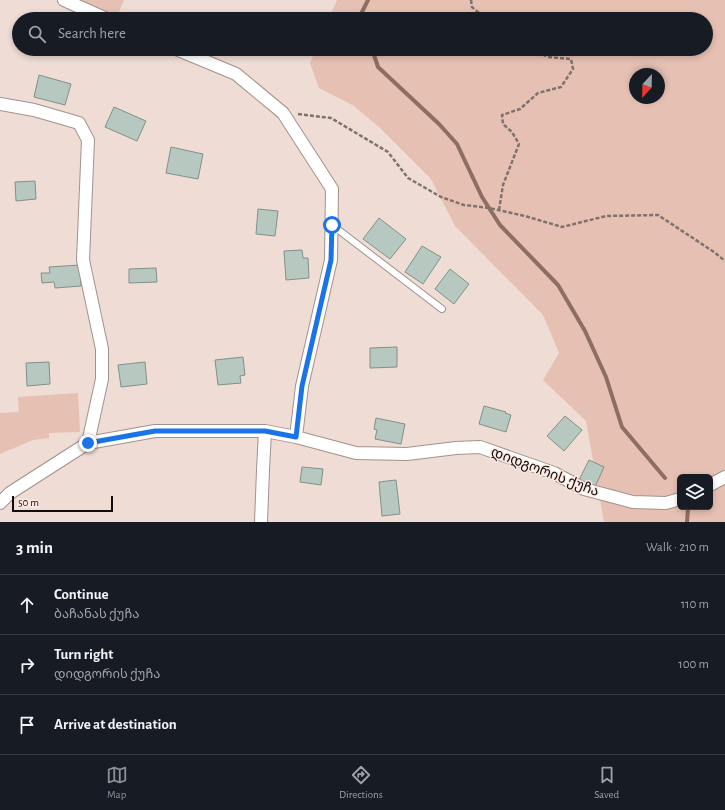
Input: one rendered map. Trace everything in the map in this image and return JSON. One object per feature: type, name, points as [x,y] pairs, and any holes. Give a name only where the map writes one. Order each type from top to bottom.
[{"type":"street","points":[[64,0],[91,12]]},
{"type":"street","points":[[193,56],[236,74],[283,113],[332,189],[331,260],[302,386],[296,437]]},
{"type":"street","points":[[0,104],[34,110],[79,123],[88,140],[82,260],[102,349],[102,379],[88,443]]},
{"type":"street","name":"დიდგორის ქუჩა","points":[[0,503],[10,493],[88,443],[155,431],[265,431],[296,437],[356,453],[407,454],[456,448],[480,447],[554,473],[584,489],[634,502],[666,503],[677,500]]},
{"type":"street","points":[[262,522],[265,431]]},
{"type":"street","points":[[713,483],[725,477]]},
{"type":"lane","points":[[332,225],[442,308]]},
{"type":"path","points":[[471,0],[472,7],[478,12]]},
{"type":"path","points":[[499,210],[503,185],[519,144],[512,132],[503,124],[502,115],[520,109],[538,93],[560,87],[573,69],[571,59],[546,56]]},
{"type":"path","points":[[283,113],[331,118],[388,152],[408,178],[441,197],[464,205],[499,210],[562,227],[606,216],[658,215],[725,261]]},
{"type":"shaded area","points":[[77,0],[124,0],[119,12],[100,12]]},
{"type":"shaded area","points":[[337,0],[725,0],[725,522],[604,522],[586,421],[543,380],[559,353],[543,315],[455,226],[431,179],[379,127],[354,106],[319,88],[310,63],[313,56],[713,56],[713,12],[332,12]]},
{"type":"shaded area","points":[[78,393],[80,432],[49,433],[49,438],[33,440],[0,454],[0,413],[19,412],[18,397]]},
{"type":"building","points":[[39,75],[71,84],[65,105],[34,97]]},
{"type":"building","points":[[114,107],[146,121],[137,141],[105,127]]},
{"type":"building","points":[[171,147],[203,154],[198,179],[166,173]]},
{"type":"building","points":[[35,181],[36,199],[16,201],[15,182]]},
{"type":"building","points":[[258,209],[278,211],[275,236],[256,234]]},
{"type":"building","points":[[379,218],[406,239],[390,259],[363,239]]},
{"type":"building","points":[[422,246],[441,257],[423,284],[405,272]]},
{"type":"building","points":[[302,250],[303,258],[308,258],[309,278],[286,280],[284,251]]},
{"type":"building","points":[[80,265],[81,286],[55,288],[54,282],[42,283],[41,273],[50,273],[49,267]]},
{"type":"building","points":[[156,268],[157,282],[129,283],[129,269]]},
{"type":"building","points":[[450,269],[469,284],[454,304],[435,289]]},
{"type":"building","points":[[397,347],[397,367],[370,368],[370,348]]},
{"type":"building","points":[[243,357],[245,375],[240,376],[241,383],[218,385],[215,360]]},
{"type":"building","points":[[49,362],[50,384],[27,386],[26,363]]},
{"type":"building","points":[[145,362],[147,384],[121,387],[118,365]]},
{"type":"building","points":[[484,406],[506,412],[505,413],[511,415],[506,432],[479,424]]},
{"type":"building","points":[[565,416],[582,430],[564,451],[547,436]]},
{"type":"building","points":[[376,418],[405,424],[401,444],[375,439],[377,430],[374,429]]},
{"type":"building","points":[[589,460],[604,467],[594,489],[578,482]]},
{"type":"building","points":[[302,467],[323,469],[321,485],[300,482]]},
{"type":"building","points":[[396,480],[400,514],[382,516],[379,482]]},
{"type":"waterway","points":[[362,12],[368,0]]},
{"type":"waterway","points":[[374,56],[378,67],[439,124],[457,144],[482,197],[500,225],[558,285],[585,331],[606,377],[622,427],[665,478]]},
{"type":"waterway","points":[[687,522],[688,510]]},
{"type":"route","points":[[88,443],[155,431],[265,431],[296,437],[302,386],[331,260],[332,225]]}]
